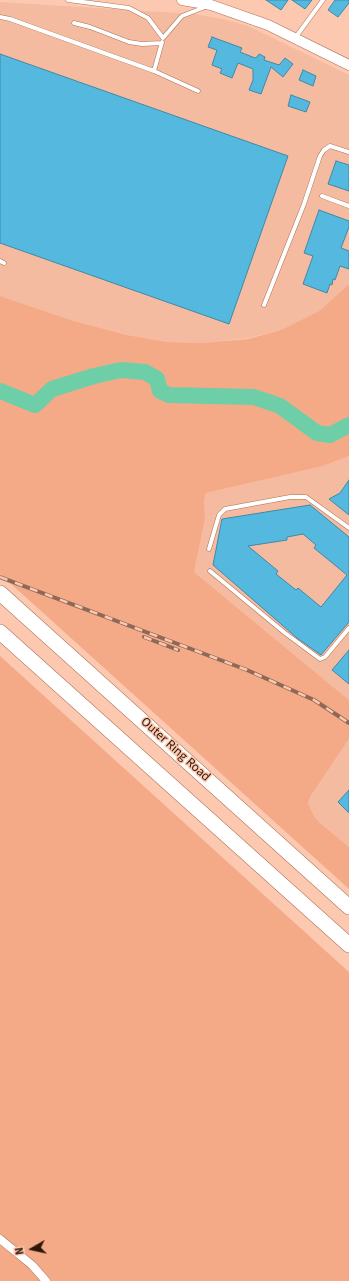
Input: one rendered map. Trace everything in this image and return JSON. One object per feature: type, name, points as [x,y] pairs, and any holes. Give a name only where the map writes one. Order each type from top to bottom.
[{"type":"highway","name":"Outer Ring Road","points":[[0,593],[349,907]]},
{"type":"highway","points":[[0,632],[349,945]]},
{"type":"street","points":[[182,0],[211,5],[268,25],[349,65]]},
{"type":"street","points":[[0,1239],[32,1265],[46,1281]]},
{"type":"lane","points":[[68,0],[119,6],[134,10],[148,18],[163,40]]},
{"type":"lane","points":[[295,38],[323,0]]},
{"type":"lane","points":[[154,71],[163,40],[182,16],[211,5]]},
{"type":"lane","points":[[0,17],[10,19],[154,71],[198,90]]},
{"type":"lane","points":[[74,23],[90,27],[129,42],[148,44],[163,40]]},
{"type":"lane","points":[[264,305],[304,204],[320,156],[324,150],[330,146],[349,152]]},
{"type":"lane","points":[[322,196],[349,206]]},
{"type":"lane","points":[[209,549],[219,515],[225,509],[290,496],[306,497],[349,528]]},
{"type":"lane","points":[[210,571],[285,633],[320,659],[325,657],[349,628]]},
{"type":"shaded area","points":[[0,2],[194,14],[223,19],[248,26],[349,75],[349,284],[319,311],[281,330],[248,338],[202,343],[167,342],[127,335],[74,321],[0,296]]},
{"type":"shaded area","points":[[349,284],[349,456],[323,466],[206,493],[204,500],[205,519],[194,572],[349,700],[349,739],[310,797],[308,803],[314,816],[320,823],[349,847],[349,889],[0,574],[0,296],[74,321],[127,335],[167,342],[202,343],[248,339],[281,330],[319,311]]},
{"type":"shaded area","points":[[349,456],[349,700],[194,572],[205,519],[204,500],[206,493],[323,466]]},
{"type":"shaded area","points":[[0,656],[349,972],[349,1281],[0,1281]]},
{"type":"shaded area","points":[[349,739],[349,847],[320,823],[314,816],[308,803],[310,797]]},
{"type":"building","points":[[266,0],[288,0],[281,10]]},
{"type":"building","points":[[292,0],[312,0],[305,9]]},
{"type":"building","points":[[335,0],[349,0],[349,3],[338,17],[328,10]]},
{"type":"building","points":[[212,37],[242,48],[240,52],[255,58],[259,54],[265,57],[264,60],[279,65],[285,58],[293,64],[283,77],[271,67],[261,94],[249,90],[253,80],[253,69],[238,63],[232,78],[220,73],[222,69],[212,65],[217,50],[208,47]]},
{"type":"building","points":[[0,54],[288,156],[229,324],[0,243]]},
{"type":"building","points":[[303,70],[316,76],[313,86],[299,80]]},
{"type":"building","points":[[291,95],[310,102],[306,112],[288,106]]},
{"type":"building","points":[[336,161],[349,165],[349,191],[328,184]]},
{"type":"building","points":[[319,210],[349,221],[349,227],[341,248],[349,251],[349,269],[340,266],[335,280],[333,279],[332,285],[330,284],[327,293],[303,284],[313,256],[304,253]]},
{"type":"building","points":[[349,480],[349,515],[329,499],[340,493]]},
{"type":"building","points":[[310,505],[349,537],[349,622],[321,655],[297,638],[213,565],[222,519]],"holes":[[[303,534],[316,545],[314,548],[347,575],[321,607],[298,588],[296,590],[276,574],[278,571],[248,546],[287,540],[287,537]]]},
{"type":"building","points":[[349,650],[349,684],[332,670]]},
{"type":"building","points":[[349,790],[349,813],[338,802]]},
{"type":"waterway","points":[[0,391],[35,405],[52,389],[94,376],[121,370],[145,372],[157,379],[160,391],[169,395],[254,397],[280,406],[317,433],[330,435],[349,425]]},
{"type":"railway","points":[[0,577],[247,670],[314,700],[349,723]]},
{"type":"railway","points":[[144,637],[178,650]]}]
